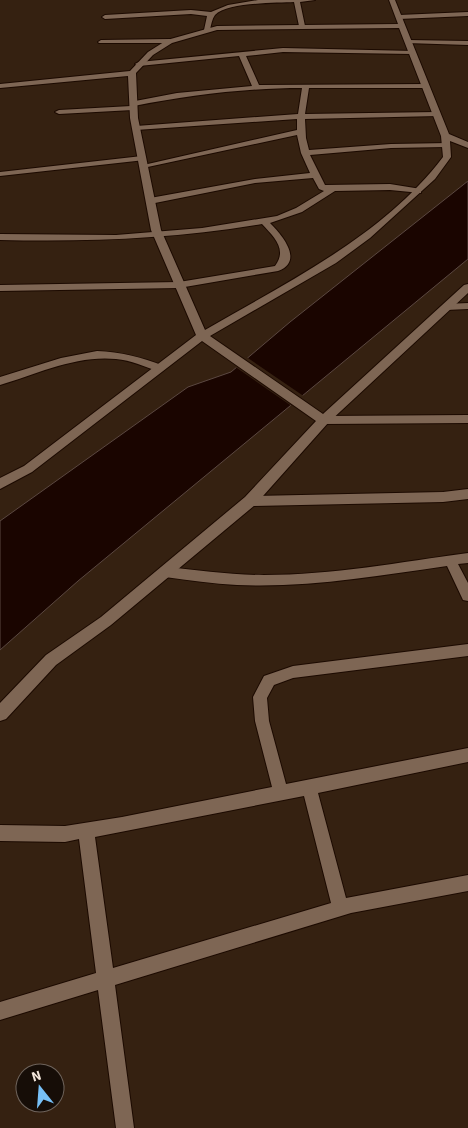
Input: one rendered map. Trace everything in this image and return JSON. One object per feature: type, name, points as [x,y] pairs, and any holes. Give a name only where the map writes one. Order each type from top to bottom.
[{"type":"street","points":[[0,484],[28,469],[202,336],[332,261],[367,236],[432,177],[447,157],[446,141],[392,0]]},
{"type":"street","points":[[0,86],[132,72],[154,48],[207,30],[400,22]]},
{"type":"street","points":[[132,72],[136,128],[158,236],[202,336],[324,420]]},
{"type":"street","points":[[446,141],[468,145]]},
{"type":"street","points":[[0,714],[51,660],[106,621],[250,501],[324,420],[468,287]]},
{"type":"lane","points":[[207,30],[211,14],[218,9],[238,2],[312,0]]},
{"type":"lane","points":[[297,1],[302,26]]},
{"type":"lane","points":[[105,17],[191,12],[211,14]]},
{"type":"lane","points":[[400,22],[468,14]]},
{"type":"lane","points":[[101,42],[170,41]]},
{"type":"lane","points":[[139,64],[241,54],[468,43]]},
{"type":"lane","points":[[241,54],[256,87]]},
{"type":"lane","points":[[306,86],[299,132],[305,153],[322,187],[333,189],[390,187],[418,191]]},
{"type":"lane","points":[[59,112],[134,106],[177,96],[256,87],[426,86]]},
{"type":"lane","points":[[136,128],[300,116],[436,114]]},
{"type":"lane","points":[[0,174],[143,162],[299,132]]},
{"type":"lane","points":[[305,153],[446,141]]},
{"type":"lane","points":[[150,201],[256,181],[316,176]]},
{"type":"lane","points":[[1,239],[158,236],[285,216],[312,203],[333,189]]},
{"type":"lane","points":[[0,288],[179,285],[278,268],[286,261],[287,252],[281,241],[263,220]]},
{"type":"lane","points":[[446,308],[468,306]]},
{"type":"lane","points":[[0,381],[85,354],[123,355],[141,359],[160,368]]},
{"type":"lane","points":[[324,420],[468,419]]},
{"type":"lane","points":[[250,501],[443,497],[468,494]]},
{"type":"lane","points":[[165,572],[237,580],[282,579],[322,576],[468,558]]},
{"type":"lane","points":[[450,560],[468,596]]},
{"type":"lane","points":[[281,793],[262,721],[260,697],[269,680],[293,672],[468,650]]},
{"type":"lane","points":[[0,833],[65,834],[468,755]]},
{"type":"lane","points":[[309,787],[340,908]]},
{"type":"lane","points":[[86,830],[125,1128]]},
{"type":"lane","points":[[0,1011],[340,908],[468,884]]},
{"type":"shaded area","points":[[468,181],[468,259],[78,581],[0,650],[0,521],[188,387],[231,372],[290,322]]},
{"type":"pier","points":[[245,356],[305,397],[293,407],[234,366]]}]
